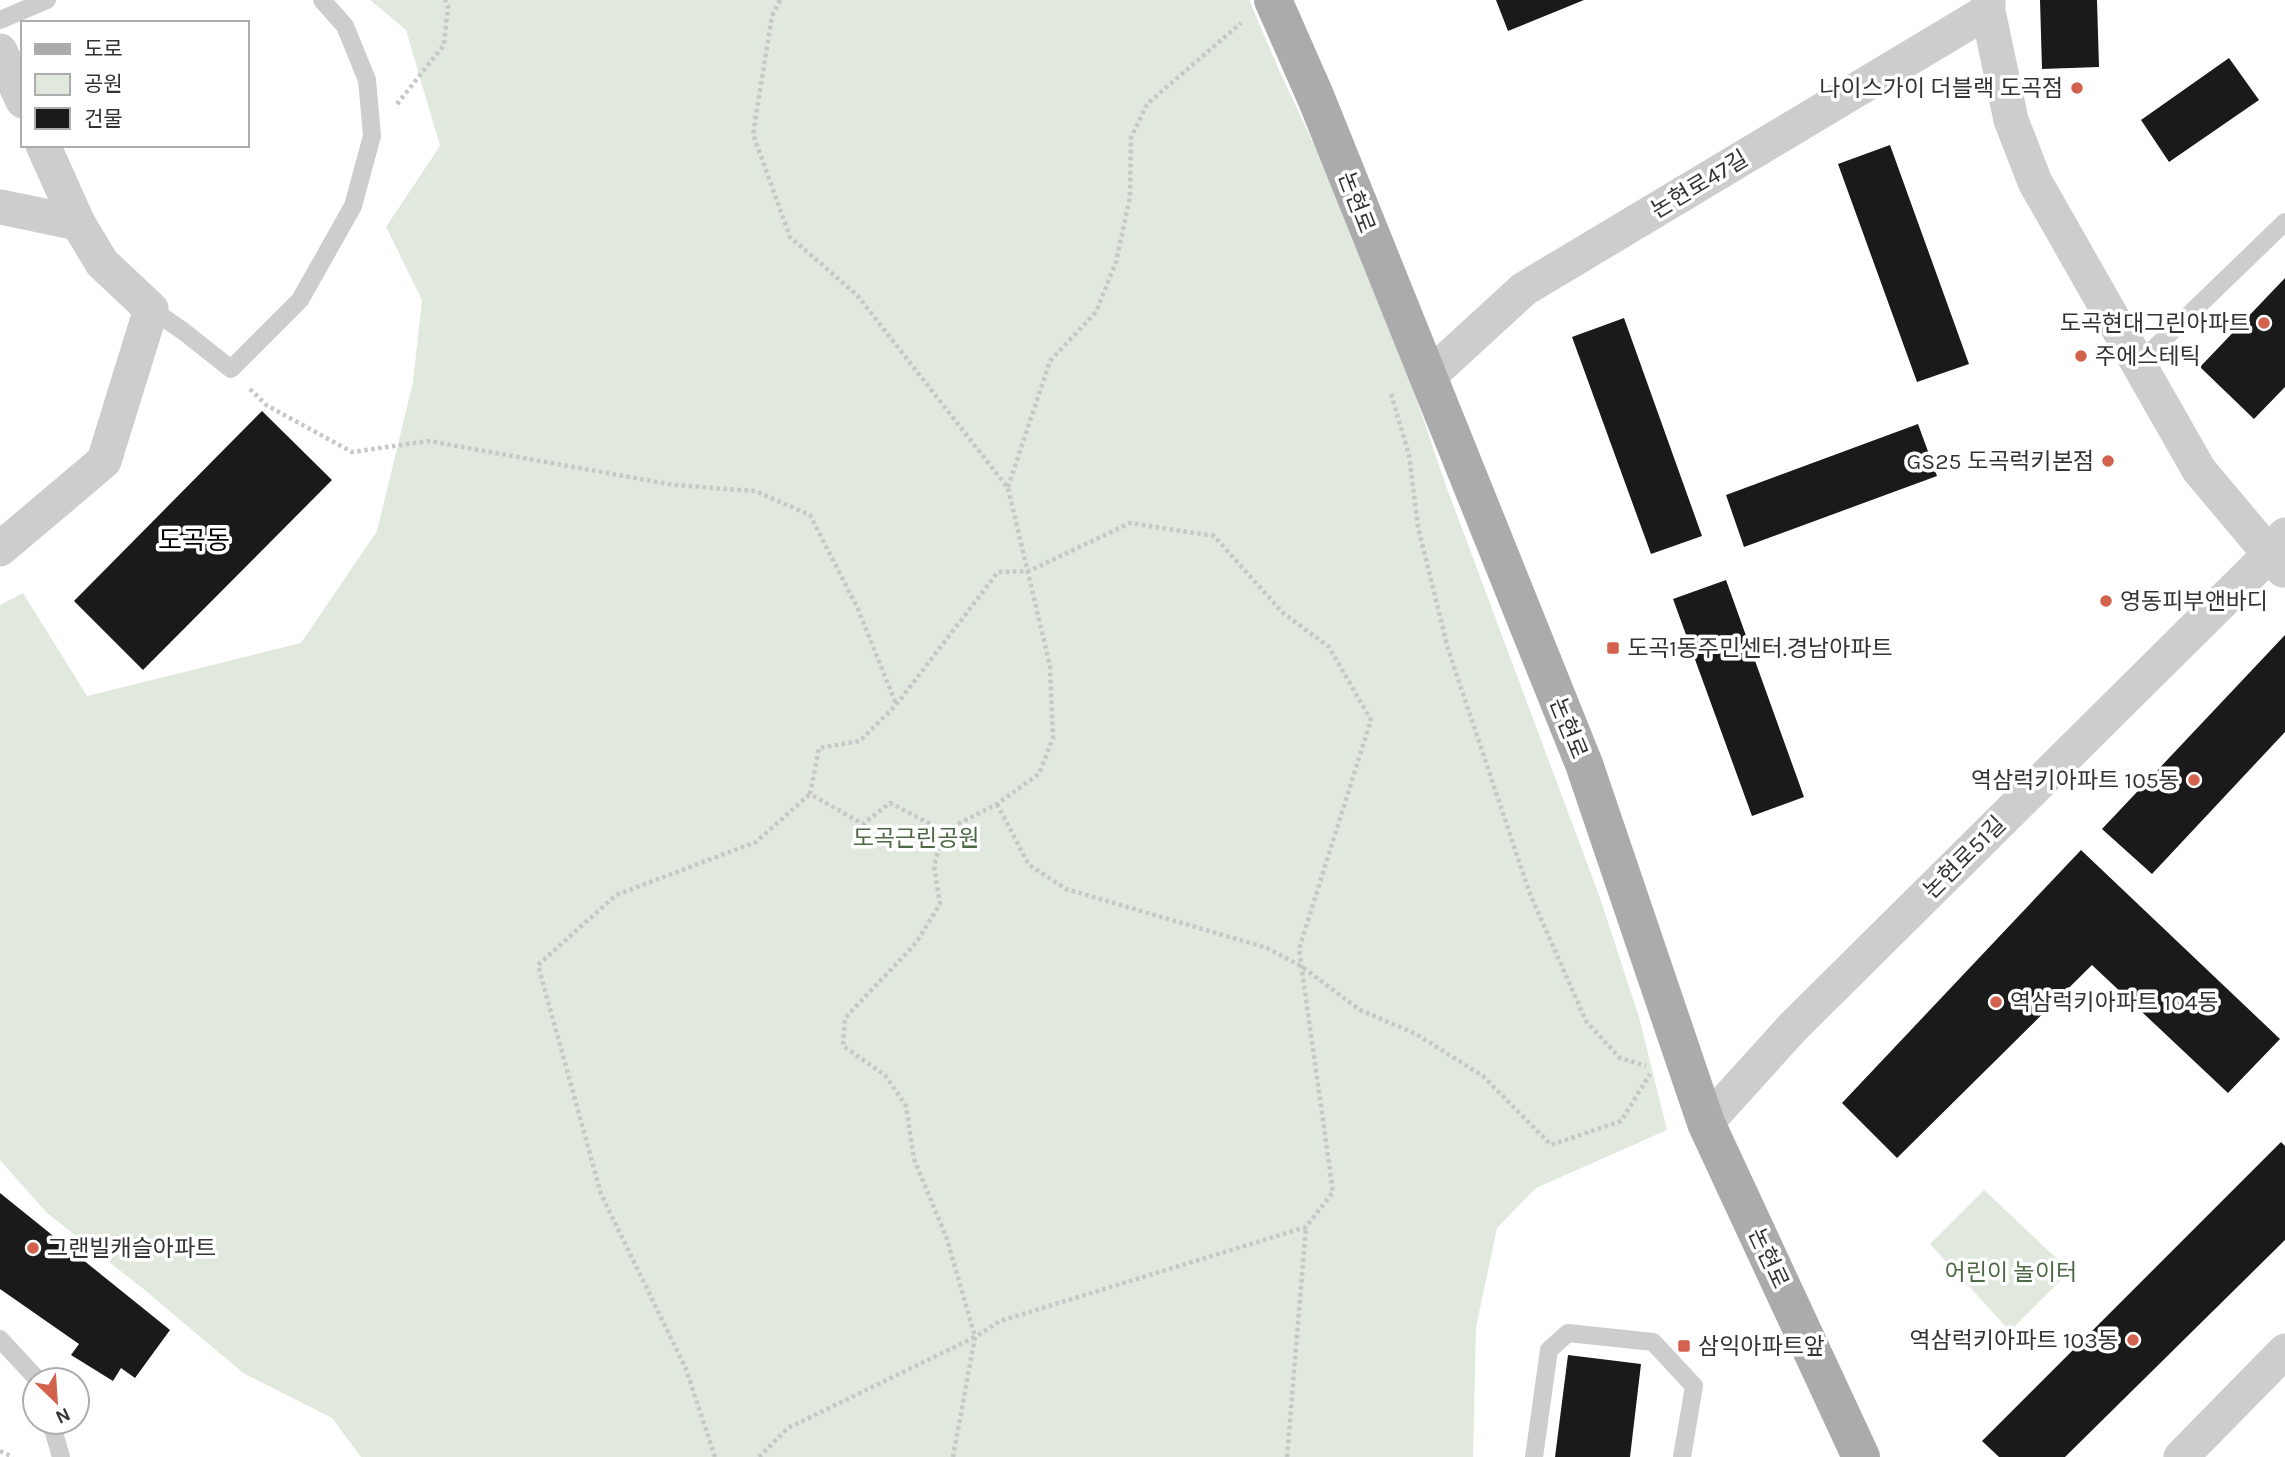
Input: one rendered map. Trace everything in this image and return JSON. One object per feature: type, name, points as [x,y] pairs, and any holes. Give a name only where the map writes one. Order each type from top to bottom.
[{"type":"main road","name":"논현로","points":[[1260,8],[1316,98],[1584,764],[1706,1123],[1861,1457]]},
{"type":"street","points":[[1988,5],[2011,120],[2035,182],[2199,470],[2280,554]]},
{"type":"street","name":"논현로47길","points":[[1427,378],[1524,289],[1988,5]]},
{"type":"street","points":[[0,51],[21,97]]},
{"type":"street","points":[[0,549],[104,461],[151,309],[102,263],[78,223],[44,147]]},
{"type":"street","points":[[0,207],[78,223]]},
{"type":"street","name":"논현로51길","points":[[1706,1123],[1793,1027],[2280,554]]},
{"type":"street","points":[[2181,1457],[2285,1351]]},
{"type":"lane","points":[[0,20],[47,0]]},
{"type":"lane","points":[[151,309],[230,369],[300,300],[354,206],[372,136],[367,80],[345,26],[322,0]]},
{"type":"lane","points":[[2138,364],[2285,222]]},
{"type":"lane","points":[[1534,1457],[1549,1350],[1568,1333],[1653,1342],[1693,1386],[1682,1457]]},
{"type":"lane","points":[[0,1339],[25,1366]]},
{"type":"lane","points":[[55,1436],[61,1457]]},
{"type":"path","points":[[372,136],[444,45],[449,6],[445,0]]},
{"type":"path","points":[[780,0],[772,16],[753,134],[790,237],[857,295],[1008,488],[1050,666],[1053,738],[1039,774],[997,804],[944,831],[934,866],[940,904],[916,943],[845,1017],[843,1046],[885,1075],[906,1105],[914,1159],[947,1239],[975,1337],[953,1457]]},
{"type":"path","points":[[1008,488],[1050,360],[1096,312],[1116,262],[1130,197],[1131,138],[1147,104],[1260,8]]},
{"type":"path","points":[[230,369],[266,405],[352,452],[429,441],[674,485],[755,491],[810,515],[859,609],[896,705]]},
{"type":"path","points":[[997,804],[1028,865],[1066,889],[1267,948],[1301,966],[1360,1010],[1416,1034],[1483,1076],[1551,1145],[1621,1121],[1654,1069],[1620,1058],[1586,1021],[1530,894],[1448,649],[1418,527],[1409,455],[1389,388]]},
{"type":"path","points":[[715,1457],[686,1369],[601,1194],[538,965],[616,895],[756,842],[810,794],[819,748],[860,741],[896,705],[998,572],[1029,571],[1130,523],[1214,536],[1283,613],[1329,647],[1371,720],[1299,949],[1333,1192],[1306,1227],[1287,1457]]},
{"type":"path","points":[[810,794],[863,824],[890,803],[944,831]]},
{"type":"path","points":[[759,1457],[788,1428],[975,1337],[1000,1321],[1306,1227]]},
{"type":"path","points":[[0,1451],[13,1457]]},
{"type":"green space","name":"도곡근린공원","points":[[370,0],[1249,0],[1373,271],[1445,483],[1600,898],[1639,1017],[1667,1130],[1536,1188],[1497,1228],[1476,1327],[1473,1457],[361,1457],[332,1418],[243,1373],[146,1291],[47,1213],[0,1160],[0,605],[23,593],[87,696],[301,643],[377,531],[413,382],[422,300],[386,227],[440,146],[406,30]]},
{"type":"green space","name":"어린이 놀이터","points":[[1984,1190],[2070,1271],[2010,1331],[1930,1244]]},
{"type":"building","points":[[1496,0],[1584,0],[1508,31]]},
{"type":"building","points":[[2040,0],[2097,0],[2099,67],[2042,69]]},
{"type":"building","points":[[2229,58],[2259,100],[2169,162],[2141,120]]},
{"type":"building","points":[[1890,145],[1969,364],[1917,382],[1838,164]]},
{"type":"building","name":"도곡현대그린아파트","points":[[2285,278],[2285,387],[2254,419],[2200,367]]},
{"type":"building","points":[[1624,318],[1702,536],[1651,554],[1572,337]]},
{"type":"building","points":[[262,411],[332,480],[143,670],[74,601]]},
{"type":"building","points":[[1918,424],[1937,476],[1744,547],[1726,495]]},
{"type":"building","points":[[1726,580],[1804,797],[1752,816],[1673,599]]},
{"type":"building","name":"역삼럭키아파트 105동","points":[[2285,635],[2285,732],[2152,874],[2102,829]]},
{"type":"building","name":"역삼럭키아파트 104동","points":[[2081,850],[2280,1039],[2228,1093],[2092,965],[1897,1158],[1842,1103]]},
{"type":"building","name":"역삼럭키아파트 103동","points":[[2281,1142],[2285,1146],[2285,1240],[2065,1457],[1999,1457],[1982,1441]]},
{"type":"building","name":"그랜빌캐슬아파트","points":[[0,1193],[170,1330],[135,1378],[121,1368],[113,1381],[71,1355],[79,1344],[0,1289]]},
{"type":"building","points":[[1568,1355],[1641,1364],[1630,1457],[1555,1457]]},
{"type":"place","name":"나이스가이 더블랙 도곡점","points":[[2077,88]]},
{"type":"place","name":"도곡현대그린아파트","points":[[2264,323]]},
{"type":"place","name":"주에스테틱","points":[[2081,356]]},
{"type":"place","name":"GS25 도곡럭키본점","points":[[2108,461]]},
{"type":"place","name":"영동피부앤바디","points":[[2106,601]]},
{"type":"place","name":"도곡1동주민센터.경남아파트","points":[[1613,648]]},
{"type":"place","name":"역삼럭키아파트 105동","points":[[2194,780]]},
{"type":"place","name":"역삼럭키아파트 104동","points":[[1996,1002]]},
{"type":"place","name":"그랜빌캐슬아파트","points":[[33,1248]]},
{"type":"place","name":"역삼럭키아파트 103동","points":[[2133,1340]]},
{"type":"place","name":"삼익아파트앞","points":[[1684,1346]]},
{"type":"district","name":"도곡동","points":[[194,540]]}]
